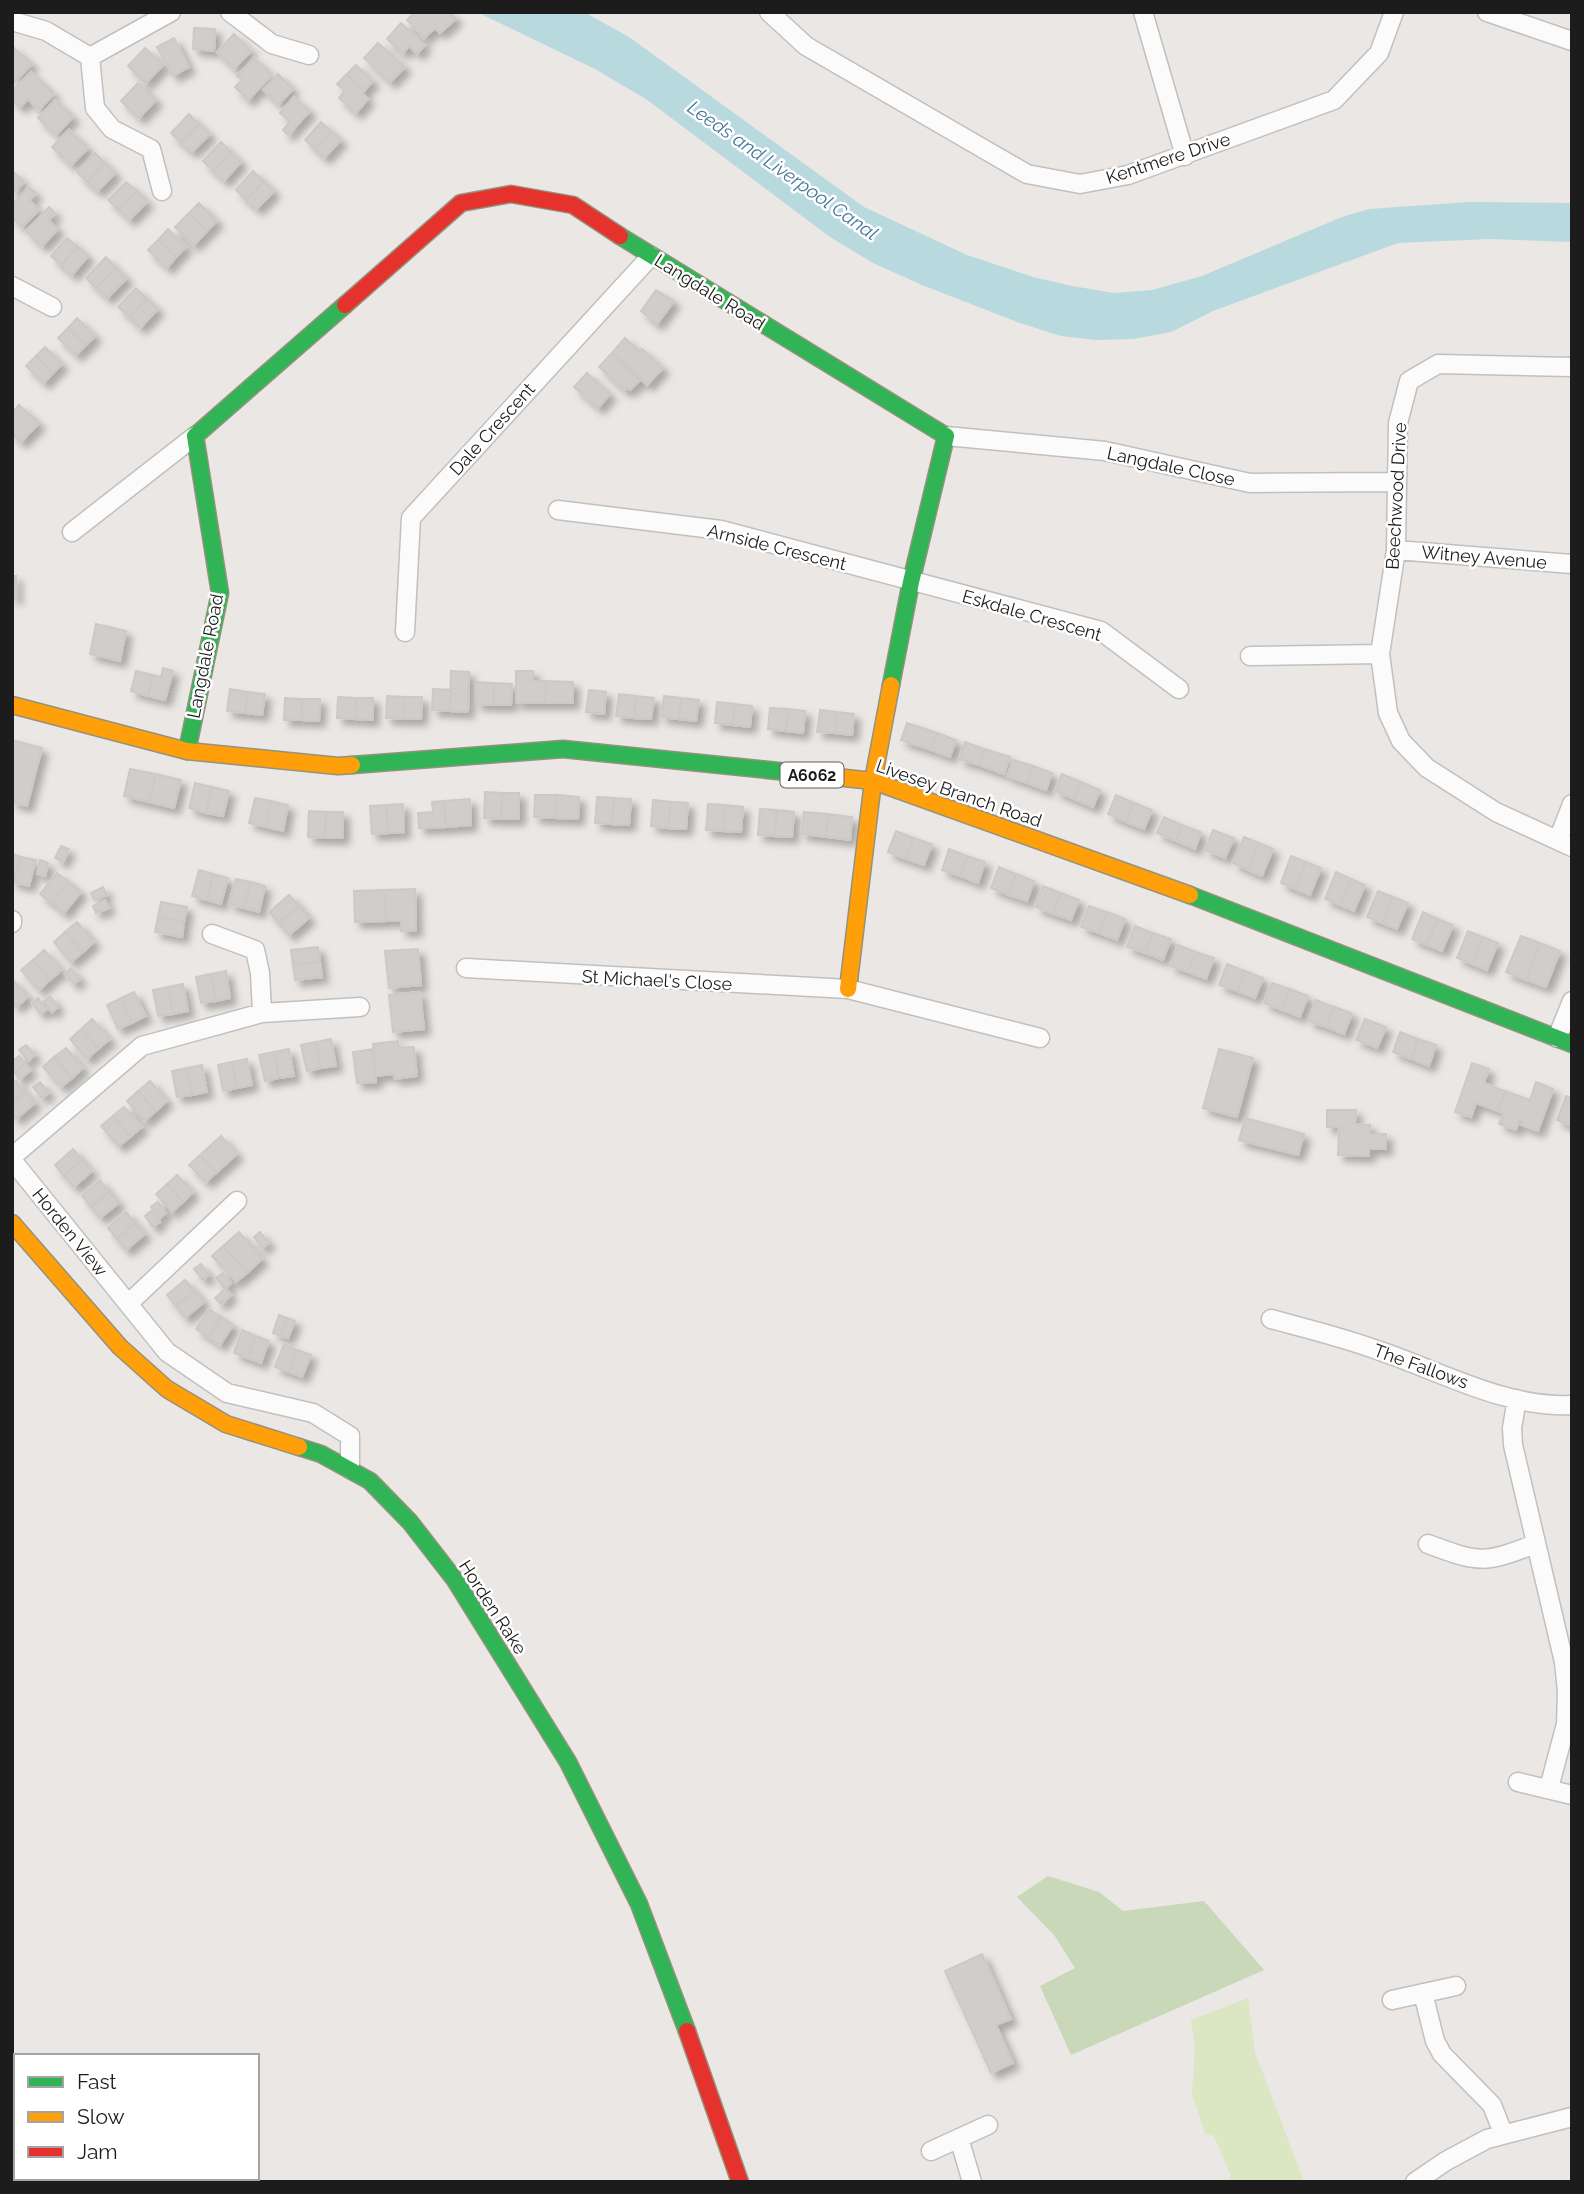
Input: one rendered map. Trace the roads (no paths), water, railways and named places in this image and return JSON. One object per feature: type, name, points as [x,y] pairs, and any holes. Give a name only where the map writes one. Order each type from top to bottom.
[{"type":"street","points":[[90,57],[171,12]]},
{"type":"street","points":[[230,12],[272,44],[309,55]]},
{"type":"street","name":"Kentmere Drive","points":[[769,12],[806,46],[1027,174],[1080,184],[1128,175],[1334,100],[1379,53],[1394,12]]},
{"type":"street","points":[[1143,12],[1185,156]]},
{"type":"street","points":[[1487,12],[1572,41]]},
{"type":"street","points":[[12,21],[46,31],[90,57]]},
{"type":"street","points":[[90,57],[95,108],[112,129],[150,149],[162,191]]},
{"type":"street","name":"Langdale Road","points":[[72,532],[195,436],[461,203],[511,194],[573,205],[651,256],[946,436]]},
{"type":"street","name":"Dale Crescent","points":[[405,632],[411,517],[651,256]]},
{"type":"street","points":[[12,286],[52,307]]},
{"type":"street","name":"Beechwood Drive","points":[[1565,844],[1496,812],[1427,768],[1401,741],[1388,713],[1380,654],[1396,550],[1398,423],[1409,381],[1438,364],[1572,367]]},
{"type":"street","name":"Langdale Road","points":[[187,751],[220,593],[195,436]]},
{"type":"street","points":[[848,989],[873,781],[911,582],[946,436]]},
{"type":"street","name":"Langdale Close","points":[[946,436],[1105,451],[1250,483],[1396,482]]},
{"type":"street","name":"Arnside Crescent","points":[[558,510],[721,530],[911,582]]},
{"type":"street","name":"Witney Avenue","points":[[1396,550],[1572,564]]},
{"type":"street","name":"Eskdale Crescent","points":[[911,582],[1101,631],[1179,689]]},
{"type":"street","points":[[1251,656],[1380,654]]},
{"type":"street","name":"Livesey Branch Road","points":[[12,705],[187,751],[338,766],[563,750],[873,781],[1152,880],[1565,1041]]},
{"type":"street","points":[[1565,844],[1572,804]]},
{"type":"street","points":[[212,934],[255,950],[260,972],[262,1013]]},
{"type":"street","name":"St Michael's Close","points":[[466,968],[848,989],[1040,1038]]},
{"type":"street","points":[[1565,1041],[1572,1001]]},
{"type":"street","points":[[12,1158],[142,1046],[262,1013],[360,1007]]},
{"type":"street","name":"Horden View","points":[[12,1158],[167,1352],[227,1394],[313,1413],[350,1436],[350,1469]]},
{"type":"street","points":[[128,1304],[237,1201]]},
{"type":"street","name":"Horden Rake","points":[[12,1223],[120,1347],[167,1389],[226,1424],[321,1454],[370,1481],[389,1499],[455,1580],[568,1762],[639,1904],[665,1968],[740,2182]]},
{"type":"street","name":"The Fallows","points":[[1271,1319],[1380,1350],[1489,1392],[1517,1399],[1572,1405]]},
{"type":"street","points":[[1517,1399],[1513,1418],[1513,1446],[1564,1662],[1567,1691],[1566,1724],[1549,1788]]},
{"type":"street","points":[[1428,1544],[1480,1560],[1504,1556],[1535,1544]]},
{"type":"street","points":[[1518,1782],[1572,1795]]},
{"type":"street","points":[[1392,2000],[1456,1986]]},
{"type":"street","points":[[1423,1993],[1442,2054],[1492,2105],[1503,2133]]},
{"type":"street","points":[[1415,2182],[1466,2149],[1503,2133],[1572,2117]]},
{"type":"street","points":[[931,2151],[988,2125]]},
{"type":"street","points":[[959,2138],[972,2182]]},
{"type":"water","name":"Leeds and Liverpool Canal","points":[[477,12],[584,12],[629,37],[864,207],[967,255],[1033,277],[1072,286],[1114,293],[1152,290],[1202,276],[1342,217],[1369,209],[1470,202],[1572,203],[1572,242],[1489,239],[1398,243],[1213,311],[1171,332],[1133,339],[1096,340],[1061,336],[922,285],[873,263],[830,237],[646,99],[595,69]]}]
